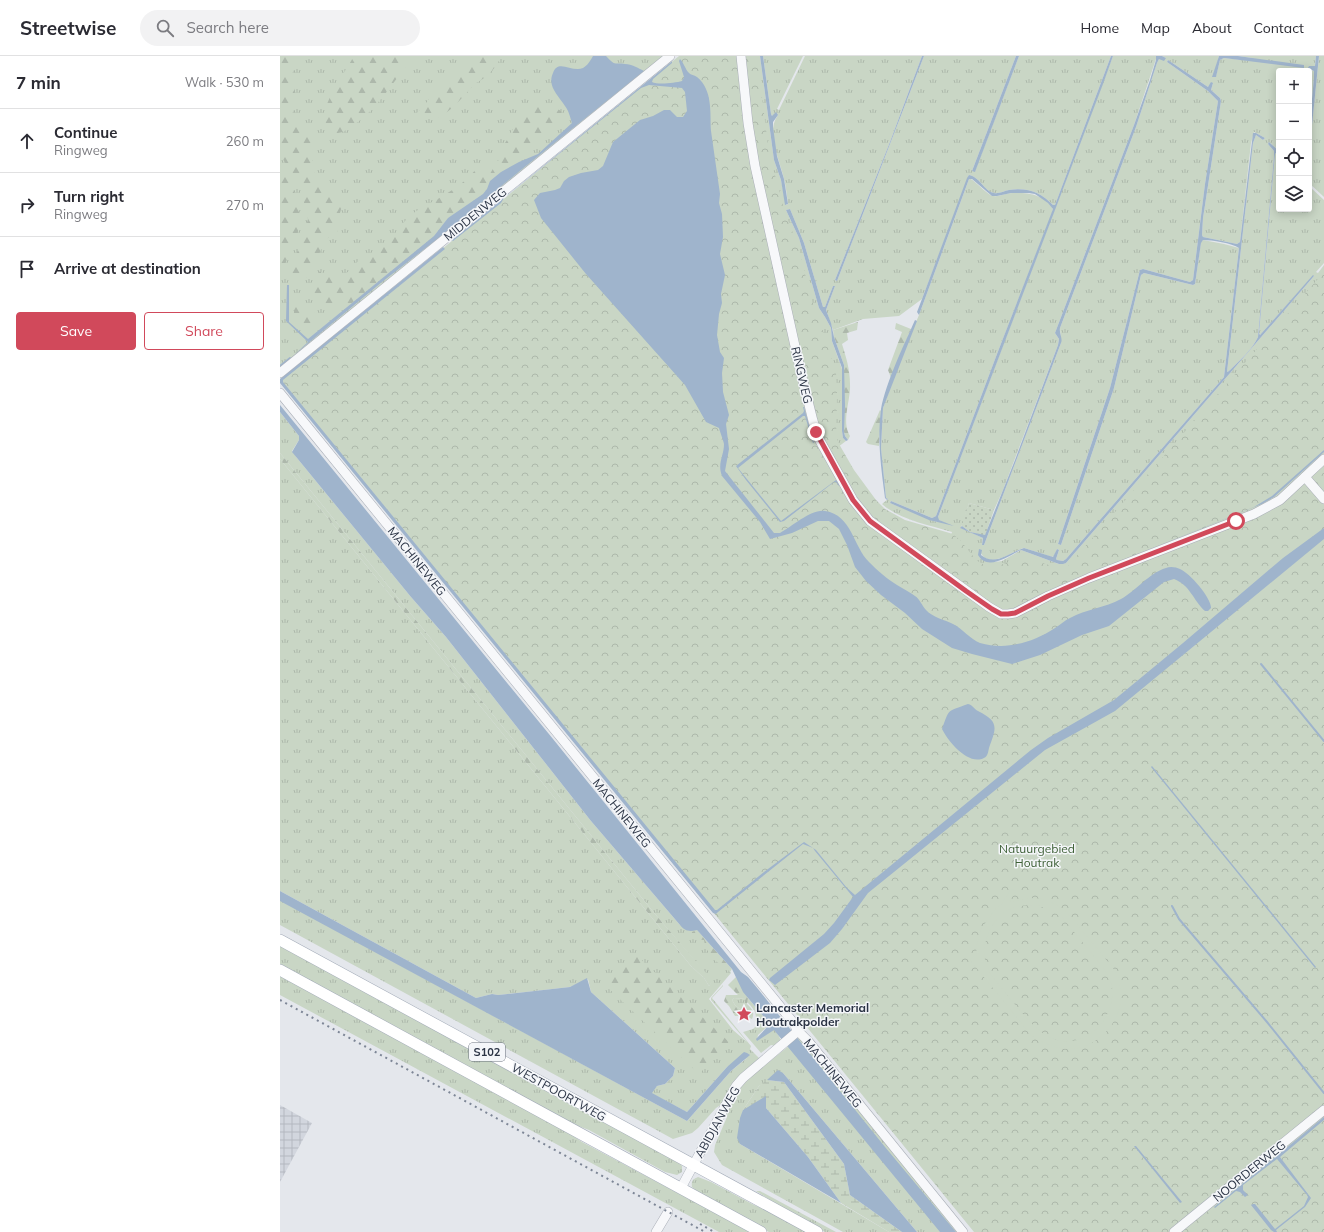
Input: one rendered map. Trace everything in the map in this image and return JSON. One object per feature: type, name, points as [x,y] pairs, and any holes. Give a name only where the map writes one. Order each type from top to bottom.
[{"type":"main road","name":"WESTPOORTWEG","points":[[280,940],[817,1232]]},
{"type":"main road","name":"S102","points":[[280,970],[761,1232]]},
{"type":"street","name":"MIDDENWEG","points":[[280,373],[670,56]]},
{"type":"street","name":"RINGWEG","points":[[741,56],[748,123],[754,159],[814,426],[825,450],[866,518],[880,530],[992,609],[1001,614],[1019,611],[1048,596],[1089,578],[1254,514],[1280,500],[1324,459]]},
{"type":"street","name":"MACHINEWEG","points":[[280,393],[792,1021],[796,1033],[808,1041],[963,1232]]},
{"type":"street","points":[[1305,477],[1324,499]]},
{"type":"street","name":"ABIDJANWEG","points":[[681,1188],[736,1086],[743,1078],[796,1033]]},
{"type":"street","name":"NOORDERWEG","points":[[1174,1232],[1324,1110]]},
{"type":"street","points":[[656,1232],[668,1212]]},
{"type":"shaded area","points":[[280,1105],[312,1123],[280,1182]]},
{"type":"green space","points":[[280,56],[667,56],[280,370]]},
{"type":"green space","points":[[280,56],[296,56],[293,75],[295,86],[293,121],[303,132],[314,137],[315,143],[312,162],[316,176],[324,187],[342,202],[336,227],[338,231],[329,237],[323,245],[312,271],[307,277],[299,280],[286,279],[303,238],[308,219],[299,182],[282,158],[280,152]]},
{"type":"green space","points":[[354,56],[414,56],[385,95],[366,115],[345,131],[338,133],[333,132],[329,130],[325,122],[327,104]]},
{"type":"green space","points":[[473,56],[502,56],[489,74],[476,83],[445,114],[437,118],[431,118],[425,115],[416,114],[427,102],[433,92],[443,86]]},
{"type":"green space","name":"Natuurgebied Houtrak","points":[[679,56],[757,56],[769,154],[784,210],[799,249],[811,298],[836,373],[836,437],[839,444],[854,470],[876,500],[885,509],[905,520],[953,534],[961,541],[976,560],[986,566],[997,566],[1022,558],[1058,568],[1068,566],[1324,272],[1324,1232],[974,1232],[280,381]]},
{"type":"green space","points":[[743,56],[760,56],[774,160],[781,180],[786,205],[788,204],[785,185],[773,138],[774,122],[778,115],[772,116],[771,114],[763,56],[803,56],[777,109],[779,110],[805,56],[922,56],[890,142],[835,280],[837,281],[924,56],[1016,56],[972,171],[975,171],[1019,56],[1111,56],[1055,205],[1039,194],[1028,190],[1016,189],[998,193],[991,192],[987,190],[976,178],[969,175],[922,299],[899,316],[863,319],[833,330],[826,310],[835,286],[833,286],[825,307],[823,307],[804,243],[790,209],[786,210],[799,238],[819,308],[831,328],[832,341],[842,369],[842,431],[843,438],[846,441],[838,447]]},
{"type":"green space","points":[[1113,56],[1157,56],[1134,125],[1055,333],[1059,339],[1058,345],[1003,490],[994,510],[969,503],[961,528],[983,538],[982,545],[984,545],[1061,343],[1060,328],[1136,127],[1159,59],[1166,58],[1162,56],[1219,56],[1213,77],[1216,76],[1220,60],[1224,58],[1253,61],[1252,58],[1238,56],[1316,56],[1315,66],[1310,68],[1276,68],[1276,148],[1269,142],[1268,144],[1274,151],[1274,157],[1258,337],[1249,351],[1227,372],[1253,143],[1256,135],[1263,140],[1265,138],[1254,132],[1251,143],[1240,242],[1237,244],[1203,237],[1203,218],[1221,101],[1220,98],[1211,90],[1213,83],[1208,87],[1168,60],[1167,62],[1208,91],[1218,101],[1205,184],[1193,280],[1190,282],[1143,269],[1140,270],[1110,388],[1058,544],[1061,545],[1114,388],[1141,275],[1144,273],[1193,285],[1195,284],[1201,242],[1203,240],[1239,248],[1224,377],[1066,559],[1063,561],[1056,559],[1059,550],[1057,549],[1052,557],[1024,548],[999,559],[993,560],[987,559],[983,556],[979,549],[980,558],[995,562],[1002,561],[1021,550],[1059,564],[1066,563],[1314,276],[1260,335],[1276,153],[1276,212],[1312,212],[1312,189],[1324,200],[1324,263],[1316,272],[1318,273],[1324,265],[1324,289],[1077,571],[994,576],[891,523],[851,470],[882,508],[904,522],[951,535],[952,532],[906,518],[889,510],[882,504],[888,499],[886,498],[881,448],[883,408],[969,179],[993,196],[1010,193],[1035,195],[1046,200],[1053,209],[936,516],[932,518],[891,501],[890,503],[937,522],[941,521],[938,520]]},
{"type":"green space","points":[[1319,56],[1324,56],[1324,197],[1312,186],[1312,125]]},
{"type":"green space","points":[[1312,70],[1314,71],[1312,99]]},
{"type":"green space","points":[[534,101],[547,103],[561,111],[563,121],[533,147],[499,169],[493,165],[506,154],[501,149],[521,113]]},
{"type":"green space","points":[[479,165],[492,168],[496,175],[483,194],[448,218],[434,236],[352,303],[328,309],[322,307],[298,286],[312,283],[320,271],[332,278],[344,275],[361,258],[386,244],[410,216],[419,209],[460,185],[475,171]]},
{"type":"green space","points":[[280,172],[288,178],[292,185],[301,218],[297,236],[282,271],[280,270]]},
{"type":"green space","points":[[297,301],[319,316],[319,320],[313,328],[308,329],[294,318],[294,306]]},
{"type":"green space","points":[[858,322],[857,330],[847,333],[848,340],[842,344],[848,363],[850,379],[846,417],[847,430],[850,436],[848,440],[844,432],[844,365],[833,330]]},
{"type":"green space","points":[[896,323],[911,329],[891,378],[888,370],[902,332],[895,329]]},
{"type":"green space","points":[[880,410],[879,446],[868,444],[866,442]]},
{"type":"green space","points":[[280,412],[299,436],[299,440],[292,451],[297,458],[411,597],[446,637],[591,821],[680,925],[697,930],[731,973],[709,999],[733,1030],[747,1042],[711,1000],[711,998],[723,985],[712,998],[751,1046],[750,1049],[759,1058],[759,1060],[725,1102],[716,1108],[692,1133],[673,1139],[280,925],[280,900],[687,1121],[731,1071],[747,1058],[727,1067],[687,1112],[651,1093],[657,1086],[665,1084],[673,1076],[675,1068],[591,992],[588,979],[570,987],[498,995],[492,994],[476,998],[280,891],[280,459],[691,966],[704,978],[709,986],[712,981],[655,914],[280,453]]},
{"type":"green space","points":[[280,453],[655,914],[713,981],[709,986],[704,978],[691,966],[280,459]]},
{"type":"green space","points":[[969,503],[994,510],[985,536],[970,532],[962,526]]},
{"type":"green space","points":[[1011,889],[1016,891],[1009,902],[1030,898],[1042,899],[1055,904],[1067,912],[1113,968],[1122,982],[1119,984],[1121,995],[1120,1006],[1110,1027],[1102,1036],[1082,1047],[1071,1049],[1050,1045],[1035,1038],[970,960],[976,954],[981,929],[996,908],[1001,905]],"holes":[[[1030,905],[1038,905],[1062,917],[1105,970],[1112,987],[1112,1000],[1102,1023],[1093,1032],[1083,1038],[1072,1041],[1059,1041],[1047,1036],[1032,1024],[991,975],[984,955],[988,934],[998,917],[1003,913],[1015,907]]]},
{"type":"green space","points":[[697,930],[732,969],[730,972],[713,958],[707,949],[704,940],[691,939],[692,932]]},
{"type":"green space","points":[[280,943],[678,1161],[682,1166],[682,1172],[677,1175],[665,1172],[589,1130],[562,1120],[280,966]]},
{"type":"green space","points":[[635,954],[729,1042],[699,1074],[605,985]]},
{"type":"green space","points":[[280,975],[559,1126],[582,1142],[751,1232],[719,1232],[280,995]]},
{"type":"green space","points":[[736,977],[748,998],[747,1004],[745,1004],[745,999],[734,998],[732,1000],[741,1010],[738,1016],[735,1016],[724,1001],[726,995],[738,995],[728,985]]},
{"type":"green space","points":[[734,998],[745,999],[745,1003],[752,1011],[752,1019],[748,1017],[748,1011],[741,1010],[735,1005],[732,1000]]},
{"type":"green space","points":[[748,998],[770,1024],[758,1035],[757,1040],[774,1029],[781,1041],[776,1046],[771,1045],[761,1053],[743,1032],[753,1029],[759,1023],[755,1021],[755,1013],[747,1002]]},
{"type":"green space","points":[[800,1037],[961,1232],[917,1232],[783,1073],[759,1086],[743,1110],[740,1144],[889,1232],[843,1232],[722,1165],[714,1152],[715,1145],[727,1117],[728,1109],[741,1086]]},
{"type":"green space","points":[[767,1080],[784,1082],[844,1164],[850,1195],[902,1232],[889,1232],[841,1203],[808,1157],[766,1108],[743,1110],[759,1086]]},
{"type":"green space","points":[[698,1177],[711,1182],[754,1205],[784,1217],[811,1232],[769,1232],[703,1196],[692,1187],[693,1180]]},
{"type":"green space","points":[[756,1191],[760,1191],[836,1232],[825,1232],[787,1211]]},
{"type":"water","points":[[593,56],[606,56],[614,63],[635,66],[644,71],[382,282],[294,355],[308,342],[286,321],[287,285],[289,285],[289,322],[308,339],[434,236],[448,218],[483,194],[490,181],[501,172],[538,154],[572,123],[568,110],[552,86],[551,82],[553,73],[555,69],[562,66],[574,69],[583,68]]},
{"type":"water","points":[[760,56],[763,56],[771,114],[772,116],[776,112],[778,115],[773,122],[773,127],[777,156],[784,179],[788,204],[785,205],[781,180],[774,160]]},
{"type":"water","points":[[922,56],[924,56],[837,281],[835,280],[890,142]]},
{"type":"water","points":[[1016,56],[1019,56],[975,172],[972,171]]},
{"type":"water","points":[[1111,56],[1113,56],[1103,84],[938,517],[939,520],[954,526],[929,520],[890,503],[891,501],[932,518],[936,516],[1053,209],[1048,203],[1035,194],[1011,193],[992,196],[972,179],[969,179],[919,315],[917,312],[967,178],[969,175],[973,176],[987,190],[994,193],[1016,189],[1028,190],[1039,194],[1055,205]]},
{"type":"water","points":[[1156,56],[1166,58],[1164,61],[1159,59],[1157,63],[1136,127],[1060,328],[1062,339],[1061,343],[984,545],[982,545],[983,538],[960,528],[962,526],[970,532],[985,535],[1058,345],[1059,339],[1055,333],[1134,125],[1150,80]]},
{"type":"water","points":[[1219,56],[1238,56],[1304,65],[1304,68],[1224,58],[1220,60],[1216,77],[1212,77]]},
{"type":"water","points":[[1316,56],[1319,56],[1312,125],[1314,71],[1312,68],[1308,68],[1309,66],[1315,66]]},
{"type":"water","points":[[680,59],[686,70],[702,82],[706,88],[710,102],[711,131],[720,194],[719,203],[722,214],[723,237],[720,254],[725,275],[721,294],[722,303],[719,314],[717,335],[720,352],[724,358],[722,373],[723,392],[729,415],[726,424],[729,449],[725,471],[774,533],[780,533],[808,515],[820,511],[834,514],[841,518],[847,525],[859,548],[869,562],[882,574],[893,583],[917,597],[932,615],[957,626],[976,641],[988,645],[998,646],[1023,643],[1036,638],[1049,632],[1076,615],[1109,604],[1127,596],[1148,578],[1160,570],[1169,567],[1175,567],[1184,571],[1194,581],[1208,599],[1211,608],[1208,611],[1205,611],[1201,607],[1184,585],[1174,579],[1164,582],[1109,626],[1082,635],[1040,655],[1012,664],[952,648],[922,629],[866,581],[855,567],[839,529],[829,521],[818,521],[792,533],[770,539],[760,522],[722,476],[720,463],[724,444],[719,428],[706,422],[685,385],[586,274],[541,218],[534,200],[540,193],[560,188],[564,181],[569,177],[598,170],[603,166],[613,142],[640,120],[653,116],[664,110],[670,110],[677,117],[683,117],[687,111],[685,92],[682,88],[649,85],[641,88],[504,198],[501,203],[453,241],[452,240],[672,61],[672,63],[653,79],[652,82],[662,84],[682,81],[684,77],[679,61]]},
{"type":"water","points":[[1168,60],[1208,87],[1211,82],[1213,83],[1211,90],[1220,98],[1221,101],[1203,218],[1203,237],[1237,244],[1240,242],[1253,133],[1265,138],[1263,140],[1256,135],[1253,143],[1227,372],[1249,351],[1258,337],[1274,157],[1274,151],[1268,144],[1269,142],[1276,148],[1276,153],[1260,335],[1313,275],[1314,276],[1066,563],[1059,564],[1021,550],[999,561],[987,562],[982,560],[978,555],[979,549],[982,550],[981,555],[992,560],[1002,558],[1024,548],[1053,557],[1057,549],[1059,550],[1056,559],[1063,561],[1066,559],[1224,377],[1239,248],[1222,242],[1203,240],[1201,243],[1195,284],[1193,285],[1144,273],[1141,275],[1114,388],[1061,545],[1058,544],[1110,388],[1140,270],[1143,269],[1190,282],[1193,280],[1205,184],[1218,101],[1208,91],[1167,62]]},
{"type":"water","points":[[790,209],[804,243],[823,307],[825,307],[833,286],[835,286],[826,310],[844,365],[844,432],[848,440],[846,441],[843,438],[842,431],[842,368],[832,341],[831,328],[819,308],[799,238],[786,210]]},
{"type":"water","points":[[443,247],[445,249],[283,380],[283,382],[715,910],[717,910],[804,842],[813,848],[803,844],[716,914],[713,913],[280,383],[280,379]]},
{"type":"water","points":[[915,320],[917,321],[883,408],[881,448],[887,500],[885,498],[880,454],[879,431],[881,409],[883,398],[891,376]]},
{"type":"water","points":[[280,405],[741,972],[748,977],[758,989],[885,1147],[956,1232],[940,1232],[774,1030],[757,1041],[756,1039],[770,1024],[743,992],[732,969],[697,930],[685,930],[682,927],[591,821],[446,637],[411,597],[292,452],[299,440],[299,436],[280,412]]},
{"type":"water","points":[[803,407],[814,443],[805,416],[803,416],[738,468],[781,521],[836,480],[840,485],[839,486],[836,482],[834,482],[784,521],[780,522],[736,466],[803,413]]},
{"type":"water","points":[[1324,450],[1324,452],[1274,497],[1262,504],[1083,576],[1254,507],[1272,496]]},
{"type":"water","points":[[1324,528],[1324,539],[1115,711],[1045,750],[868,893],[830,943],[775,985],[769,980],[770,978],[824,934],[853,897],[813,848],[847,888],[855,895],[1031,750],[1048,738],[1114,700],[1283,558]]},
{"type":"water","points":[[968,704],[990,719],[994,726],[987,755],[978,760],[965,756],[959,751],[942,729],[946,717],[950,711]]},
{"type":"water","points":[[1152,766],[1316,967],[1315,968],[1151,767]]},
{"type":"water","points":[[280,891],[476,998],[492,994],[498,995],[570,987],[587,978],[591,992],[675,1068],[673,1076],[665,1084],[657,1086],[652,1093],[687,1112],[727,1067],[744,1052],[750,1055],[731,1071],[687,1121],[280,901]]},
{"type":"water","points":[[778,1070],[783,1073],[917,1232],[902,1232],[850,1195],[844,1164],[784,1082],[767,1080]]},
{"type":"water","points":[[766,1096],[766,1108],[808,1157],[841,1203],[740,1144],[737,1138],[740,1118],[743,1110]]},
{"type":"water","points":[[1324,1117],[1324,1120],[1280,1157],[1311,1198],[1305,1207],[1276,1230],[1277,1232],[1271,1230],[1251,1205],[1255,1204],[1275,1229],[1304,1206],[1308,1197],[1277,1159],[1243,1185],[1243,1190],[1248,1195],[1245,1197],[1240,1192],[1236,1191],[1215,1208],[1214,1207]]},
{"type":"water","points":[[1134,1146],[1136,1146],[1182,1202],[1180,1203]]},
{"type":"waterway","points":[[280,366],[290,358]]},
{"type":"waterway","points":[[1261,664],[1324,741]]},
{"type":"waterway","points":[[1172,906],[1179,919],[1267,1022],[1324,1093]]},
{"type":"railway","points":[[280,1000],[705,1232]]},
{"type":"railway","points":[[700,1224],[714,1232]]},
{"type":"place","name":"Lancaster Memorial Houtrakpolder","points":[[744,1014]]},
{"type":"route","points":[[816,432],[853,500],[866,518],[895,541],[1001,614],[1015,613],[1048,596],[1089,578],[1236,521]]}]
